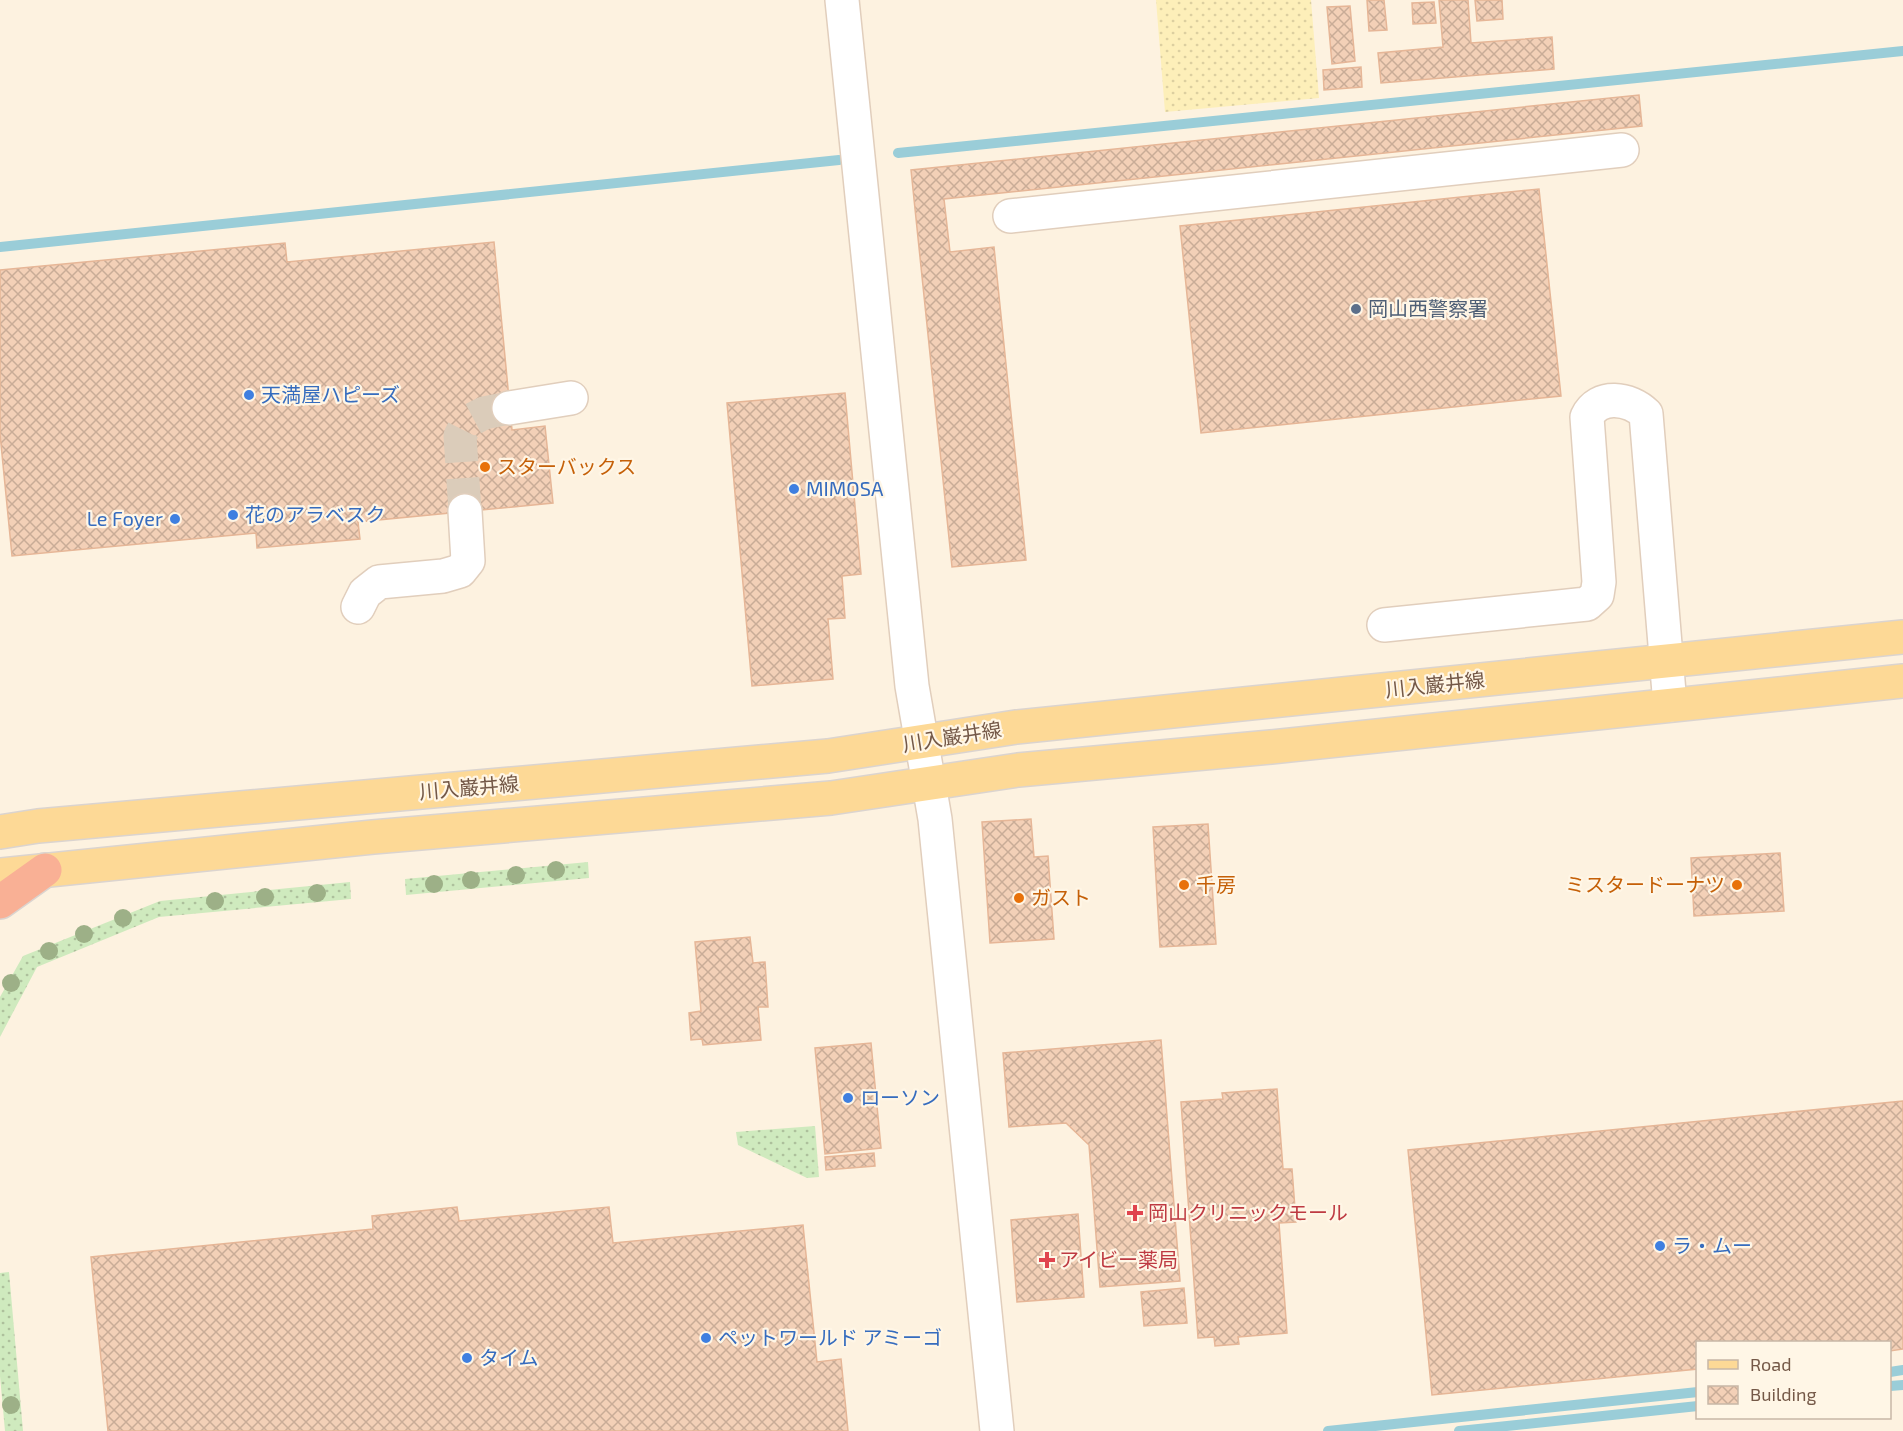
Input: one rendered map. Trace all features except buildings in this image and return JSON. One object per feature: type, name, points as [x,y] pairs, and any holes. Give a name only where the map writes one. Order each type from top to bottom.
[{"type":"highway","points":[[0,902],[45,870]]},
{"type":"main road","name":"川入巌井線","points":[[0,832],[38,826],[828,756],[1016,727],[1903,638]]},
{"type":"main road","name":"川入巌井線","points":[[0,875],[373,837],[831,798],[1018,770],[1271,747],[1903,681]]},
{"type":"main road","points":[[0,815],[38,826]]},
{"type":"street","points":[[842,0],[912,686],[935,819],[998,1431]]},
{"type":"street","points":[[1010,216],[1622,150]]},
{"type":"street","points":[[509,408],[571,398]]},
{"type":"street","points":[[1384,625],[1587,604],[1597,595],[1599,582],[1587,417],[1590,409],[1600,402],[1626,401],[1637,405],[1646,414],[1670,705]]},
{"type":"street","points":[[358,608],[365,593],[378,582],[443,576],[460,571],[468,561],[465,511]]},
{"type":"green space","points":[[588,862],[589,878],[406,895],[405,879]]},
{"type":"green space","points":[[350,882],[351,899],[159,917],[37,967],[0,1037],[0,997],[23,956],[160,901]]},
{"type":"green space","points":[[815,1126],[819,1177],[807,1178],[738,1145],[736,1132]]},
{"type":"green space","points":[[9,1272],[23,1431],[5,1431],[0,1376],[0,1273]]},
{"type":"sand","points":[[1156,0],[1311,0],[1319,98],[1165,112]]},
{"type":"waterway","points":[[898,153],[1903,51]]},
{"type":"waterway","points":[[0,247],[839,160]]},
{"type":"waterway","points":[[1891,1372],[1903,1370]]},
{"type":"waterway","points":[[1891,1386],[1903,1385]]},
{"type":"waterway","points":[[1328,1431],[1696,1392]]},
{"type":"waterway","points":[[1459,1431],[1696,1406]]},
{"type":"tunnel","points":[[465,511],[460,436],[467,422],[484,413],[509,408]]},
{"type":"place","name":"岡山西警察署","points":[[1356,309]]},
{"type":"place","name":"天満屋ハピーズ","points":[[249,395]]},
{"type":"place","name":"スターバックス","points":[[485,467]]},
{"type":"place","name":"MIMOSA","points":[[794,489]]},
{"type":"place","name":"花のアラベスク","points":[[233,515]]},
{"type":"place","name":"Le Foyer","points":[[175,519]]},
{"type":"place","name":"千房","points":[[1184,885]]},
{"type":"place","name":"ミスタードーナツ","points":[[1737,885]]},
{"type":"place","name":"ガスト","points":[[1019,898]]},
{"type":"place","name":"ローソン","points":[[848,1098]]},
{"type":"place","name":"岡山クリニックモール","points":[[1135,1213]]},
{"type":"place","name":"ラ・ムー","points":[[1660,1246]]},
{"type":"place","name":"アイビー薬局","points":[[1047,1260]]},
{"type":"place","name":"ペットワールド アミーゴ","points":[[706,1338]]},
{"type":"place","name":"タイム","points":[[467,1358]]}]
